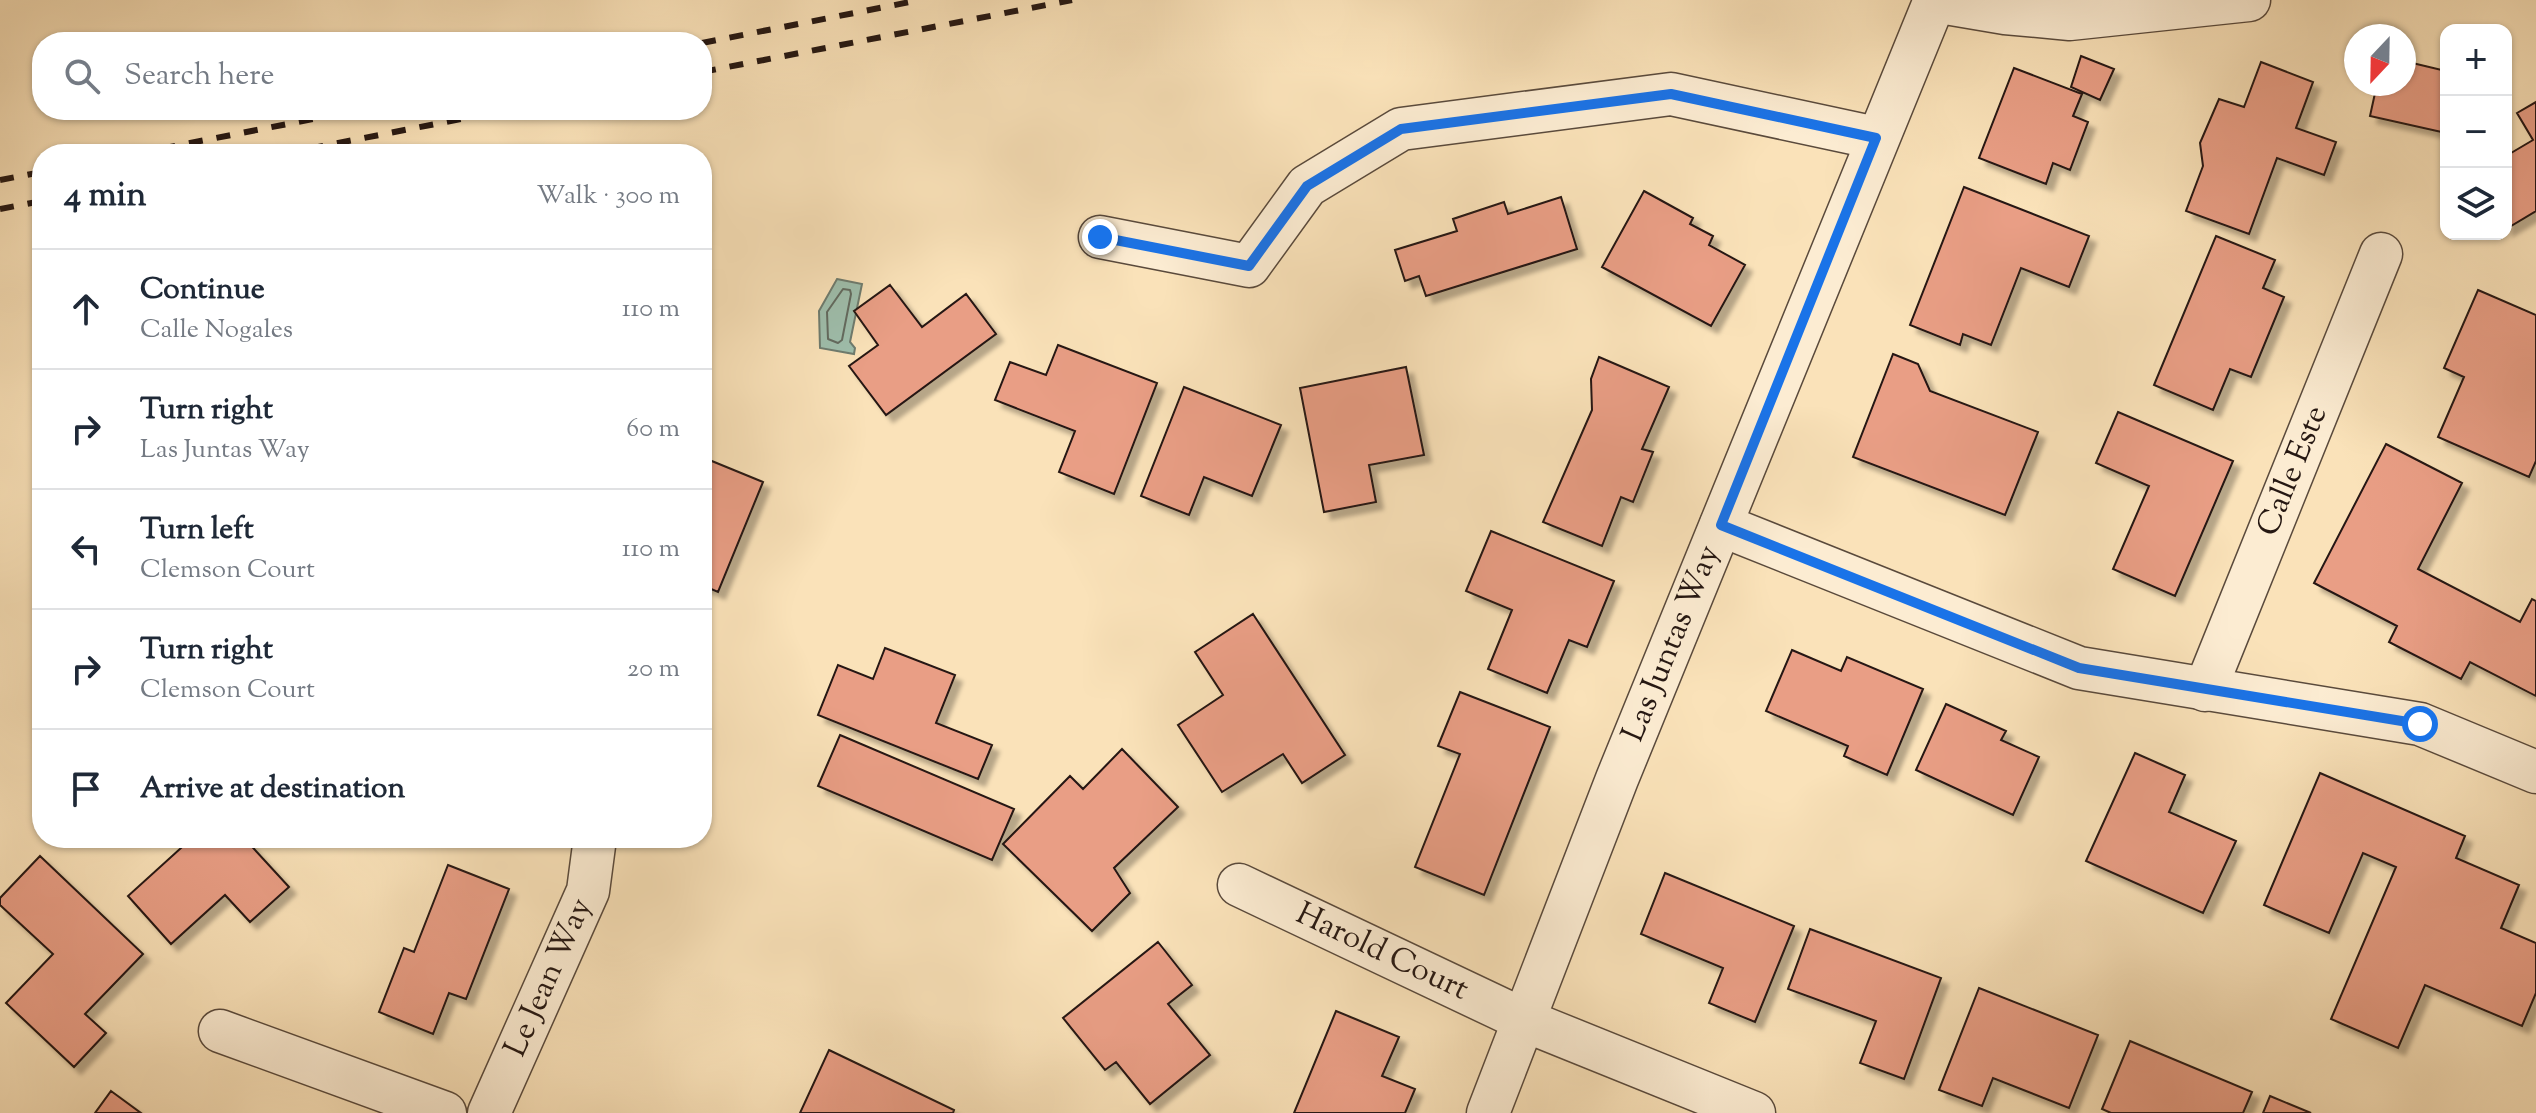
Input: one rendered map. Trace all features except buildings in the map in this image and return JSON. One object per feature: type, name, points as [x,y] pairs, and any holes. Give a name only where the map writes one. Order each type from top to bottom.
[{"type":"street","points":[[1934,1],[2005,13],[2070,19],[2249,0]]},
{"type":"street","name":"Las Juntas Way","points":[[1488,1113],[1617,779],[1934,1]]},
{"type":"street","points":[[1100,237],[1249,266],[1307,186],[1401,129],[1671,94],[1876,138]]},
{"type":"street","name":"Calle Este","points":[[2205,690],[2381,254]]},
{"type":"street","points":[[1721,525],[2079,668],[2420,724],[2536,772]]},
{"type":"street","name":"Le Jean Way","points":[[489,1113],[588,891],[594,848]]},
{"type":"street","name":"Harold Court","points":[[1239,885],[1526,1021],[1754,1113]]},
{"type":"street","points":[[220,1031],[445,1113]]},
{"type":"water","points":[[837,279],[862,284],[850,342],[855,348],[854,354],[820,348],[819,311]]},
{"type":"railway","points":[[712,41],[920,0]]},
{"type":"railway","points":[[712,70],[1072,0]]},
{"type":"railway","points":[[185,144],[308,120]]},
{"type":"railway","points":[[333,144],[456,120]]},
{"type":"railway","points":[[0,180],[32,174]]},
{"type":"railway","points":[[0,209],[32,203]]},
{"type":"route","points":[[1100,237],[1249,266],[1307,186],[1401,129],[1671,94],[1876,138],[1721,525],[2079,668],[2420,724]]}]
